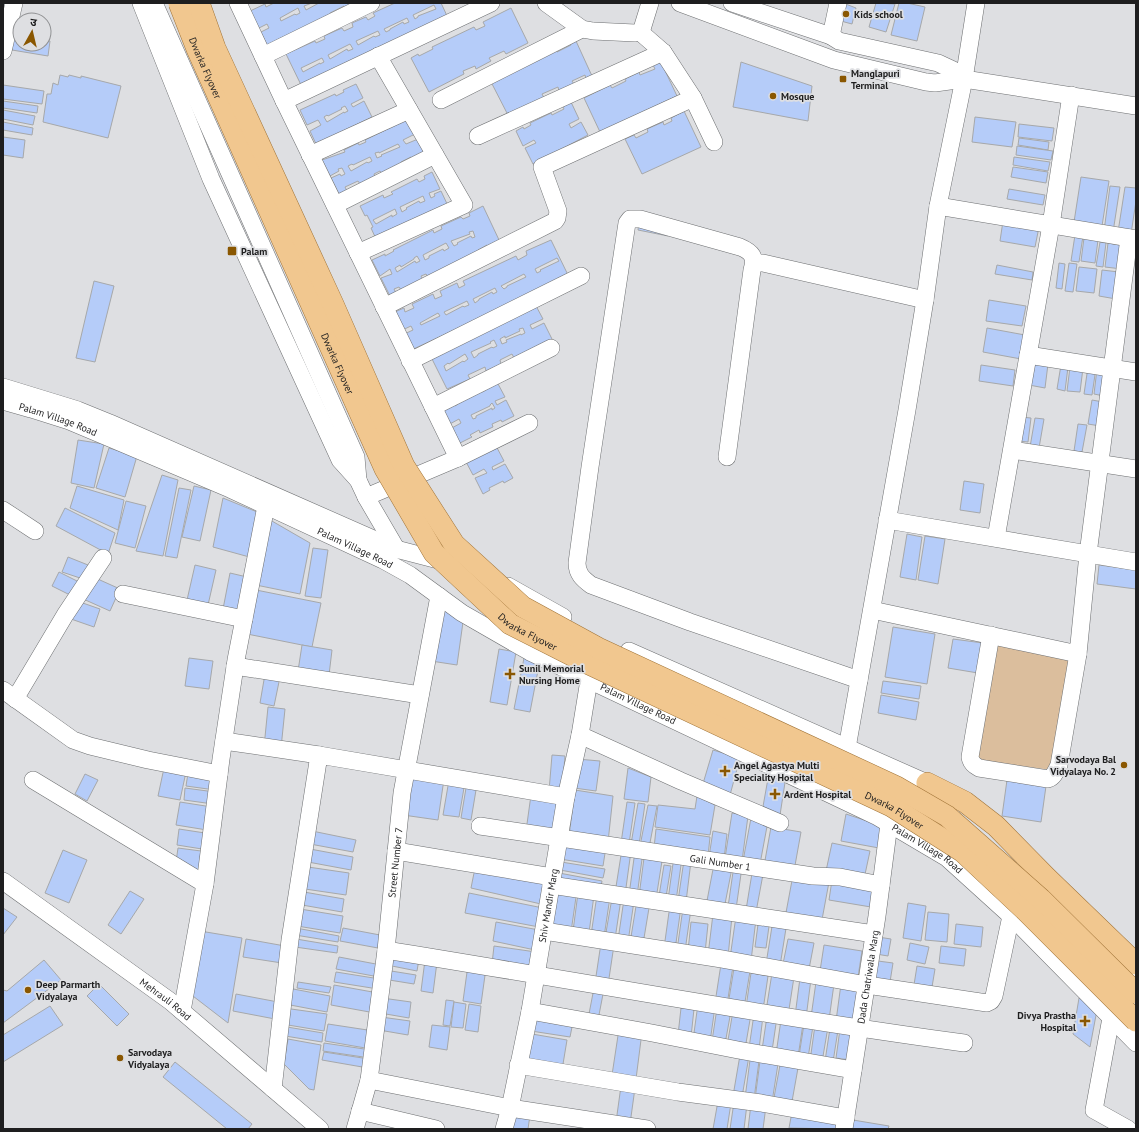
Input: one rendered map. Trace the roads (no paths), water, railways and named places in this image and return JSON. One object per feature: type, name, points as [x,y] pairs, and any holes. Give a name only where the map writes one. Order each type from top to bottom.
[{"type":"main road","name":"Dwarka Flyover","points":[[179,3],[197,49],[385,469],[434,553],[510,624],[589,664],[891,806],[963,852],[1026,911],[1136,1022]]},
{"type":"main road","name":"Dwarka Flyover","points":[[200,3],[215,48],[334,304],[404,466],[454,544],[523,607],[598,648],[896,787],[947,816],[1041,899],[1136,993]]},
{"type":"main road","points":[[927,783],[965,802],[996,826],[1047,878],[1136,964]]},
{"type":"street","points":[[3,51],[14,3]]},
{"type":"street","points":[[141,3],[211,179],[340,460],[358,480],[410,575]]},
{"type":"street","points":[[154,3],[356,457],[358,480]]},
{"type":"street","points":[[240,3],[284,101],[458,458]]},
{"type":"street","points":[[263,56],[371,3]]},
{"type":"street","points":[[284,101],[491,3]]},
{"type":"street","points":[[546,3],[582,29],[592,31],[635,33],[640,32],[642,29],[650,3]]},
{"type":"street","points":[[680,3],[834,60],[926,82],[964,78],[1136,106]]},
{"type":"street","points":[[732,3],[831,36],[839,41],[938,63],[953,70],[964,78]]},
{"type":"street","points":[[831,36],[838,3]]},
{"type":"street","points":[[832,795],[847,748],[925,300],[938,206],[964,78],[976,3]]},
{"type":"street","points":[[441,100],[582,29]]},
{"type":"street","points":[[640,32],[662,52],[693,98],[714,142]]},
{"type":"street","points":[[478,136],[662,52]]},
{"type":"street","points":[[358,253],[464,205],[378,56]]},
{"type":"street","points":[[996,538],[1051,225],[1071,95]]},
{"type":"street","points":[[384,307],[555,221],[558,211],[542,167],[693,98]]},
{"type":"street","points":[[310,155],[409,110]]},
{"type":"street","points":[[335,205],[435,155]]},
{"type":"street","points":[[938,206],[1132,239],[1112,369],[1101,464],[1088,554],[1078,654],[1059,765],[1051,778],[1048,779],[979,768],[971,762],[970,757],[992,635]]},
{"type":"street","points":[[727,457],[754,264],[750,252],[740,247],[640,219],[633,218],[628,220],[590,467],[577,570],[583,579],[592,585],[690,622],[859,680]]},
{"type":"street","points":[[754,264],[763,262],[925,300]]},
{"type":"street","points":[[410,360],[581,276]]},
{"type":"street","points":[[433,407],[551,348]]},
{"type":"street","points":[[1028,355],[1136,372]]},
{"type":"street","name":"Palam Village Road","points":[[3,387],[78,410],[104,420],[396,549],[472,568],[518,591],[603,640],[927,783],[991,831],[1136,978]]},
{"type":"street","name":"Palam Village Road","points":[[3,402],[31,408],[69,422],[224,486],[383,560],[410,575],[462,613],[530,652],[876,816],[947,858],[1011,916],[1136,1043]]},
{"type":"street","points":[[366,497],[458,458],[529,423]]},
{"type":"street","points":[[1012,450],[1136,469]]},
{"type":"street","points":[[182,1011],[205,884],[235,666],[266,506]]},
{"type":"street","points":[[5,516],[35,530]]},
{"type":"street","points":[[887,520],[1136,562]]},
{"type":"street","points":[[103,558],[9,694],[73,740],[90,746],[148,760],[219,774]]},
{"type":"street","points":[[123,594],[244,619]]},
{"type":"street","name":"Street Number 7","points":[[355,1129],[369,1080],[386,950],[402,793],[439,596]]},
{"type":"street","points":[[872,610],[1078,654]]},
{"type":"street","points":[[235,666],[420,695]]},
{"type":"street","name":"Shiv Mandir Marg","points":[[504,1129],[510,1108],[530,1011],[566,796],[580,735],[590,680]]},
{"type":"street","points":[[580,735],[681,781],[780,823]]},
{"type":"street","points":[[224,741],[319,755],[566,796]]},
{"type":"street","points":[[273,1089],[290,940],[319,755]]},
{"type":"street","points":[[33,780],[205,884]]},
{"type":"street","name":"Dada Chatriwala Marg","points":[[845,1123],[867,985],[889,824]]},
{"type":"street","name":"Gali Number 1","points":[[480,826],[813,876],[840,877],[881,885]]},
{"type":"street","points":[[396,851],[552,881],[874,934]]},
{"type":"street","name":"Mehrauli Road","points":[[3,882],[170,1001],[320,1129]]},
{"type":"street","points":[[544,931],[722,959],[867,985],[988,1003],[994,996],[1011,916]]},
{"type":"street","points":[[386,950],[860,1029],[964,1043]]},
{"type":"street","points":[[530,1011],[853,1070]]},
{"type":"street","points":[[1111,1018],[1094,1110],[1128,1129]]},
{"type":"street","points":[[518,1066],[678,1092],[761,1103],[845,1123]]},
{"type":"street","points":[[369,1080],[510,1108],[647,1129]]},
{"type":"street","points":[[360,1111],[436,1129]]},
{"type":"place","name":"Kids school","points":[[846,14]]},
{"type":"place","name":"Manglapuri Terminal","points":[[843,79]]},
{"type":"place","name":"Mosque","points":[[773,96]]},
{"type":"place","name":"Palam","points":[[232,251]]},
{"type":"place","name":"Sunil Memorial Nursing Home","points":[[510,674]]},
{"type":"place","name":"Sarvodaya Bal Vidyalaya No. 2","points":[[1124,765]]},
{"type":"place","name":"Angel Agastya Multi Speciality Hospital","points":[[725,771]]},
{"type":"place","name":"Ardent Hospital","points":[[775,794]]},
{"type":"place","name":"Deep Parmarth Vidyalaya","points":[[28,990]]},
{"type":"place","name":"Divya Prastha Hospital","points":[[1085,1021]]},
{"type":"place","name":"Sarvodaya Vidyalaya","points":[[120,1058]]}]
